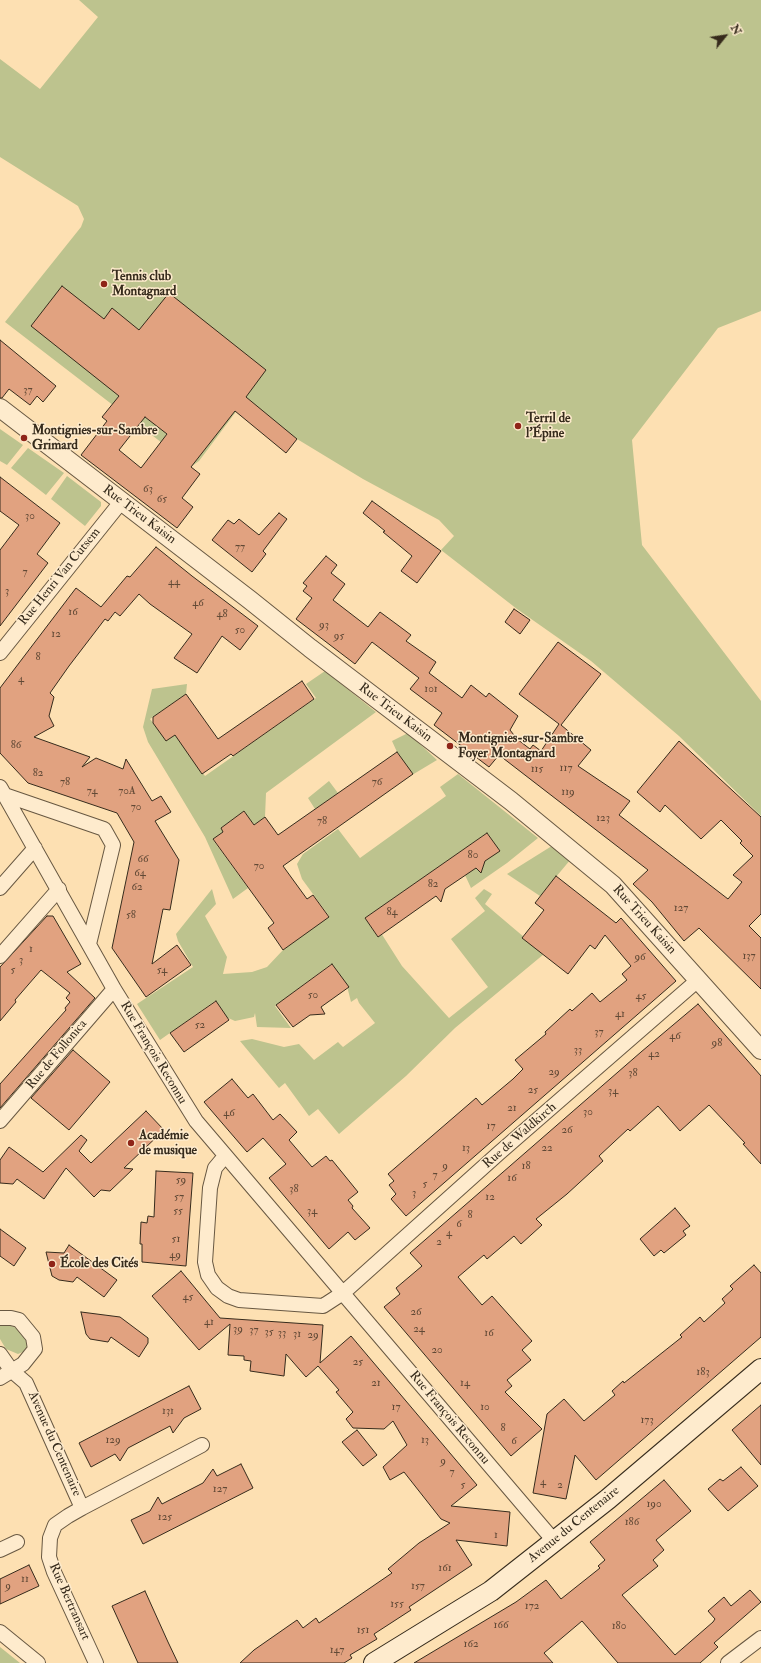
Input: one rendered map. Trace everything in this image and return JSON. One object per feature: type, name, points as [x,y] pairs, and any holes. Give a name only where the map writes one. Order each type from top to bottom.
[{"type":"main road","name":"Avenue du Centenaire","points":[[374,1663],[491,1591],[555,1542],[761,1369]]},
{"type":"street","name":"Rue Trieu Kaisin","points":[[0,408],[250,600],[310,648],[511,801],[610,882],[761,1050]]},
{"type":"street","name":"Rue Henri Van Cutsem","points":[[0,653],[121,502]]},
{"type":"street","name":"Rue François Reconnu","points":[[2,791],[59,889],[114,989],[196,1121],[555,1542]]},
{"type":"street","name":"Rue François Reconnu","points":[[2,791],[104,829],[114,845],[89,944]]},
{"type":"street","points":[[0,888],[35,848]]},
{"type":"street","points":[[0,956],[59,889]]},
{"type":"street","name":"Rue de Waldkirch","points":[[343,1293],[494,1158],[698,980]]},
{"type":"street","name":"Rue de Follonica","points":[[0,1121],[114,989]]},
{"type":"street","points":[[225,1156],[215,1168],[210,1188],[205,1262],[208,1275],[217,1288],[228,1296],[240,1300],[323,1306],[343,1293]]},
{"type":"street","points":[[0,1318],[19,1320],[33,1337],[35,1349],[23,1364],[6,1374]]},
{"type":"street","name":"Avenue du Centenaire","points":[[0,1354],[6,1374],[26,1383],[82,1508],[202,1446]]},
{"type":"street","name":"Rue Bertransart","points":[[82,1508],[55,1526],[50,1538],[49,1557],[54,1572],[96,1663]]},
{"type":"street","points":[[0,1550],[17,1542]]},
{"type":"street","points":[[0,1632],[38,1663]]},
{"type":"street","points":[[728,1663],[761,1638]]},
{"type":"green space","name":"Terril de l'Épine","points":[[79,0],[761,0],[761,311],[718,328],[632,440],[642,545],[761,701],[761,816],[679,736],[591,661],[517,609],[441,550],[454,536],[439,520],[363,479],[241,405],[199,461],[192,466],[5,322],[81,227],[84,219],[78,206],[0,157],[0,59],[40,89],[98,17]]},
{"type":"green space","points":[[0,429],[23,445],[7,465],[0,461]]},
{"type":"green space","points":[[28,448],[64,473],[46,495],[11,468]]},
{"type":"green space","points":[[67,476],[101,502],[101,506],[85,526],[51,499]]},
{"type":"green space","points":[[325,671],[376,712],[266,793],[265,817],[254,825],[244,811],[221,828],[224,832],[213,840],[248,888],[233,899],[205,837],[148,742],[143,727],[152,689],[187,684],[186,694],[150,719],[167,740],[176,734],[205,776],[316,698],[306,684]]},
{"type":"green space","points":[[408,733],[437,760],[412,775],[397,752],[392,741]]},
{"type":"green space","points":[[458,774],[538,838],[507,863],[471,888],[465,875],[499,850],[487,833],[365,918],[377,936],[381,933],[402,966],[449,1018],[488,987],[451,939],[485,911],[475,898],[484,889],[492,894],[485,904],[544,954],[455,1028],[406,1076],[339,1134],[318,1109],[309,1116],[285,1083],[279,1088],[240,1041],[252,1039],[284,1047],[299,1044],[314,1060],[338,1042],[343,1047],[375,1023],[359,1003],[357,998],[351,1002],[347,986],[331,964],[275,1006],[291,1028],[257,1027],[255,1013],[254,1017],[235,1021],[226,1017],[215,1001],[160,1040],[137,1004],[193,967],[178,941],[176,934],[212,889],[216,904],[205,916],[227,957],[223,974],[252,972],[267,967],[283,950],[329,916],[302,879],[297,864],[303,854],[338,829],[360,858],[446,796],[440,787]]},
{"type":"green space","points":[[329,781],[338,793],[315,809],[308,798]]},
{"type":"green space","points":[[555,844],[571,859],[540,896],[507,874]]},
{"type":"green space","points":[[0,1326],[11,1326],[20,1329],[29,1342],[28,1350],[18,1354],[6,1349],[0,1339]]},
{"type":"green space","points":[[0,1647],[20,1663],[0,1663]]},
{"type":"building","points":[[62,286],[104,319],[112,308],[139,330],[169,293],[266,370],[246,397],[297,439],[286,453],[235,411],[191,467],[200,474],[182,498],[193,507],[177,528],[81,455],[107,421],[102,417],[119,396],[31,326]],"holes":[[[145,417],[167,434],[141,468],[119,450]]]},
{"type":"building","points":[[0,340],[56,386],[43,402],[37,396],[30,405],[9,389],[2,398],[0,398]]},
{"type":"building","points":[[0,477],[60,523],[37,554],[48,563],[0,626],[0,550],[19,525],[0,511]]},
{"type":"building","points":[[372,501],[441,551],[417,583],[401,571],[412,556],[363,513]]},
{"type":"building","points":[[279,513],[287,519],[263,551],[266,554],[252,572],[212,540],[228,520],[234,524],[239,519],[259,535]]},
{"type":"building","points":[[156,547],[258,626],[240,650],[222,636],[197,673],[174,658],[192,634],[150,604],[139,594],[120,616],[115,612],[108,621],[105,619],[69,666],[50,693],[54,697],[49,716],[54,726],[34,737],[90,757],[82,767],[96,758],[123,769],[126,759],[152,801],[161,796],[171,812],[155,821],[179,860],[170,910],[163,909],[152,964],[177,945],[191,965],[146,997],[112,948],[134,842],[117,813],[28,783],[0,753],[0,688],[76,588],[101,607],[127,576],[130,577]]},
{"type":"building","points":[[326,556],[337,565],[331,573],[345,584],[333,600],[368,627],[380,612],[411,635],[406,641],[436,662],[429,673],[462,698],[471,685],[486,697],[489,693],[518,716],[510,730],[517,739],[530,749],[533,745],[541,751],[559,724],[519,694],[558,642],[601,674],[561,725],[591,750],[578,766],[630,801],[619,815],[728,899],[742,882],[733,875],[753,856],[740,843],[742,841],[721,820],[701,839],[665,805],[660,812],[637,792],[679,741],[761,817],[761,914],[749,926],[761,938],[761,989],[699,928],[684,941],[652,902],[633,884],[648,870],[499,755],[489,767],[434,725],[442,713],[410,689],[419,678],[372,642],[355,664],[296,619],[312,598],[303,591],[307,586],[303,583]]},
{"type":"building","points":[[514,609],[530,620],[520,634],[505,622]]},
{"type":"building","points":[[302,681],[314,699],[233,756],[231,754],[202,774],[175,735],[166,741],[153,723],[153,717],[186,694],[218,739]]},
{"type":"building","points":[[397,752],[413,774],[283,866],[307,899],[313,895],[329,917],[283,950],[268,928],[274,923],[213,839],[223,832],[221,828],[244,811],[254,825],[265,817],[278,835]]},
{"type":"building","points":[[487,833],[500,851],[485,861],[481,873],[476,868],[445,889],[441,902],[436,896],[378,937],[365,918]]},
{"type":"building","points":[[556,876],[616,923],[621,918],[676,981],[406,1216],[391,1199],[396,1194],[389,1185],[394,1181],[388,1174],[476,1098],[482,1105],[513,1079],[523,1069],[515,1060],[546,1034],[545,1032],[570,1009],[572,1011],[592,993],[600,1002],[627,980],[622,974],[631,966],[605,935],[595,949],[590,945],[568,974],[522,938],[544,910],[535,903]]},
{"type":"building","points":[[47,916],[53,916],[81,964],[67,972],[95,998],[0,1108],[0,1084],[66,1010],[65,1008],[70,1002],[66,998],[70,993],[41,970],[15,1000],[16,1002],[0,1021],[0,967]]},
{"type":"building","points":[[332,964],[349,987],[321,1007],[325,1014],[310,1015],[293,1027],[276,1005]]},
{"type":"building","points":[[216,1001],[229,1020],[184,1052],[170,1033]]},
{"type":"building","points":[[698,1004],[761,1076],[761,1164],[743,1144],[745,1143],[709,1105],[680,1131],[658,1106],[630,1131],[628,1129],[599,1156],[603,1161],[567,1194],[536,1219],[542,1225],[521,1244],[514,1236],[487,1259],[484,1255],[458,1277],[482,1305],[492,1296],[532,1341],[522,1350],[531,1360],[507,1380],[512,1386],[505,1392],[542,1429],[511,1456],[384,1307],[400,1294],[396,1288],[422,1266],[410,1253]]},
{"type":"building","points":[[73,1050],[110,1082],[69,1130],[31,1098]]},
{"type":"building","points":[[232,1079],[248,1098],[253,1094],[273,1120],[280,1114],[297,1132],[289,1140],[312,1167],[326,1156],[330,1161],[332,1160],[358,1192],[348,1200],[353,1206],[352,1208],[370,1228],[355,1240],[348,1232],[329,1249],[269,1178],[286,1164],[263,1138],[247,1152],[204,1102]]},
{"type":"building","points":[[146,1111],[164,1130],[124,1168],[133,1169],[110,1191],[101,1190],[94,1197],[66,1168],[44,1199],[17,1179],[13,1184],[0,1183],[0,1160],[9,1147],[43,1172],[81,1135],[87,1140],[79,1151],[91,1163]]},
{"type":"building","points":[[156,1171],[193,1173],[186,1266],[142,1262],[142,1244],[140,1244],[141,1222],[147,1223],[148,1216],[154,1217]]},
{"type":"building","points":[[675,1208],[690,1226],[683,1231],[686,1235],[664,1253],[661,1250],[654,1256],[640,1239]]},
{"type":"building","points":[[0,1229],[26,1248],[14,1266],[0,1256]]},
{"type":"building","points":[[69,1245],[117,1280],[104,1297],[77,1277],[73,1282],[59,1280],[52,1276],[46,1252],[64,1253]]},
{"type":"building","points":[[754,1265],[761,1273],[761,1337],[596,1480],[575,1455],[566,1499],[533,1493],[547,1414],[564,1399],[584,1421],[615,1395],[612,1391],[623,1381],[624,1383],[682,1337],[680,1335],[700,1317],[704,1322],[725,1303],[722,1299],[733,1289],[730,1286]]},
{"type":"building","points":[[181,1271],[220,1318],[323,1325],[320,1363],[351,1336],[477,1485],[451,1506],[510,1512],[507,1546],[456,1540],[472,1565],[409,1607],[411,1610],[374,1634],[377,1639],[350,1655],[352,1658],[344,1663],[240,1663],[254,1650],[297,1620],[303,1628],[316,1618],[319,1623],[392,1573],[388,1569],[419,1543],[450,1523],[441,1519],[404,1472],[390,1480],[383,1467],[407,1445],[393,1421],[384,1429],[353,1428],[346,1419],[353,1412],[336,1392],[339,1390],[318,1366],[306,1377],[286,1354],[284,1376],[250,1371],[251,1361],[244,1360],[244,1356],[228,1355],[230,1324],[199,1350],[152,1296]]},
{"type":"building","points":[[81,1312],[120,1317],[148,1338],[148,1343],[139,1357],[111,1337],[108,1342],[90,1339],[86,1334]]},
{"type":"building","points":[[189,1386],[201,1409],[184,1418],[173,1433],[170,1426],[128,1448],[120,1461],[115,1454],[91,1467],[79,1443]]},
{"type":"building","points":[[761,1405],[761,1465],[732,1430]]},
{"type":"building","points":[[357,1430],[377,1455],[363,1466],[342,1442]]},
{"type":"building","points":[[241,1464],[253,1488],[143,1544],[131,1520],[150,1511],[158,1497],[162,1504],[203,1483],[213,1469],[217,1476]]},
{"type":"building","points":[[741,1467],[758,1486],[728,1511],[708,1489],[720,1479],[723,1481]]},
{"type":"building","points":[[664,1480],[691,1511],[656,1540],[664,1550],[653,1560],[658,1566],[622,1595],[675,1655],[713,1622],[715,1619],[708,1611],[724,1597],[731,1606],[750,1590],[761,1602],[714,1643],[718,1647],[700,1663],[618,1663],[582,1621],[544,1653],[553,1663],[414,1663],[516,1602],[546,1580],[561,1599],[600,1568],[598,1566],[605,1560],[590,1542]]},
{"type":"building","points":[[29,1565],[39,1586],[0,1604],[0,1579]]},
{"type":"building","points":[[145,1591],[178,1663],[138,1663],[112,1606]]},
{"type":"place","name":"Tennis club Montagnard","points":[[104,284]]},
{"type":"place","name":"Terril de l'Épine","points":[[518,426]]},
{"type":"place","name":"Montignies-sur-Sambre Grimard","points":[[24,438]]},
{"type":"place","name":"Montignies-sur-Sambre Foyer Montagnard","points":[[450,746]]},
{"type":"place","name":"Académie de musique","points":[[131,1143]]},
{"type":"place","name":"École des Cités","points":[[52,1264]]}]
